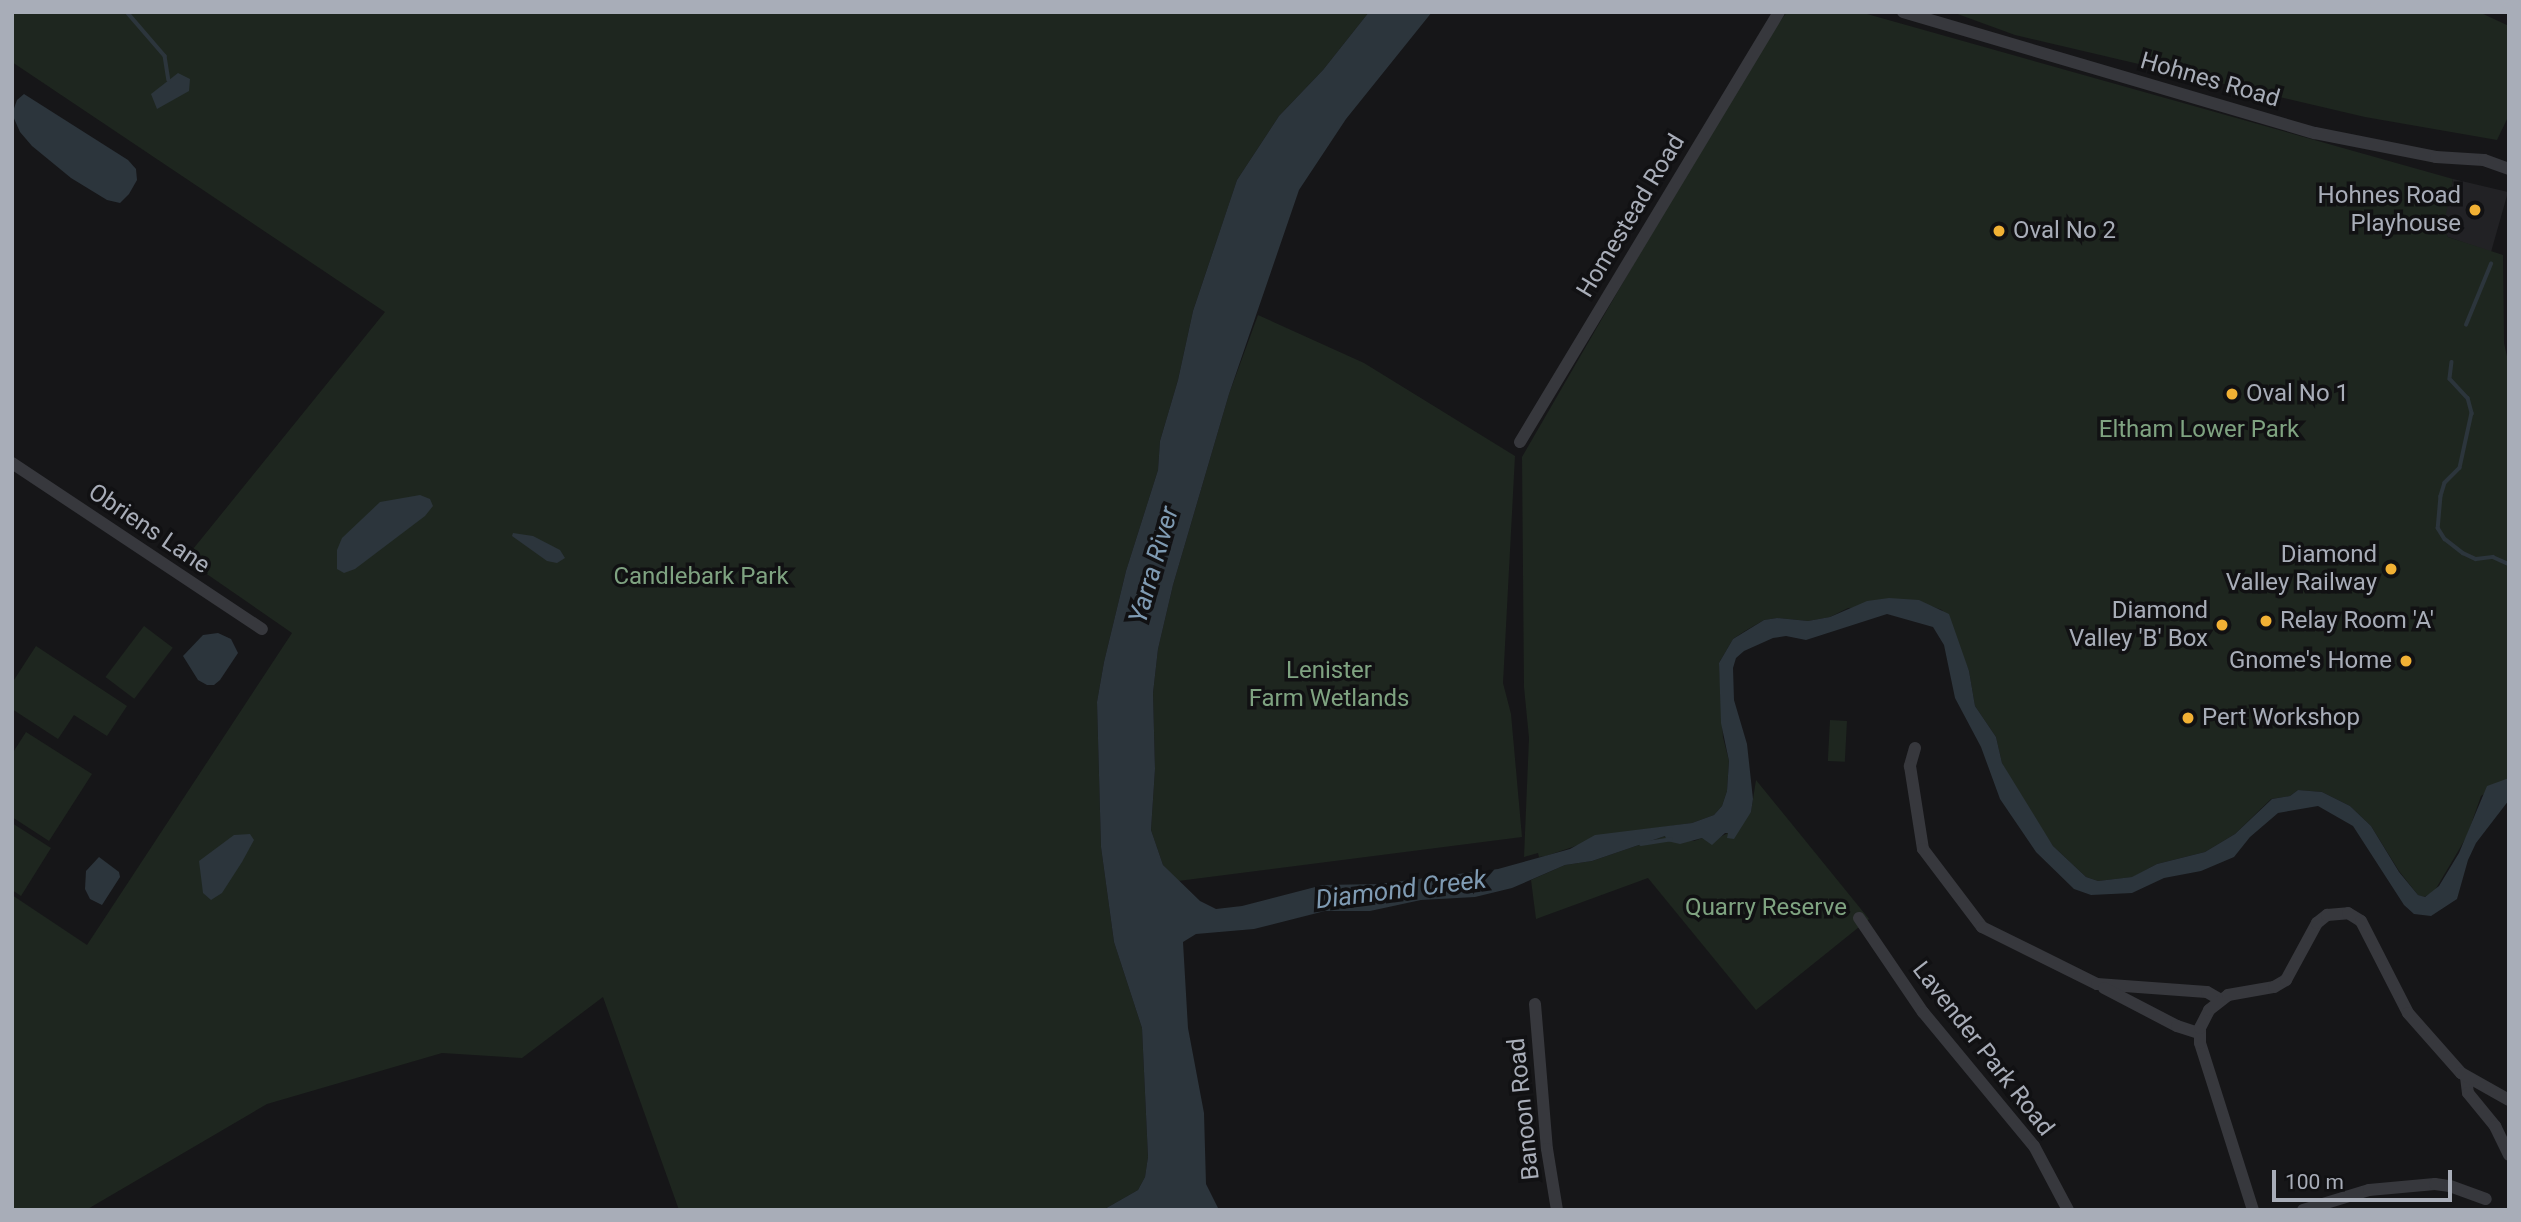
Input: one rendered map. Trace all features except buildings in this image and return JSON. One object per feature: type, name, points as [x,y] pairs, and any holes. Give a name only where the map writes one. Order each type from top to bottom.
[{"type":"street","name":"Homestead Road","points":[[1520,442],[1780,12]]},
{"type":"street","name":"Hohnes Road","points":[[1903,12],[2315,133],[2436,158],[2484,160],[2509,169]]},
{"type":"street","name":"Obriens Lane","points":[[12,463],[262,629]]},
{"type":"street","points":[[1915,748],[1910,766],[1923,849],[1976,921],[1990,932],[2176,1026],[2199,1033]]},
{"type":"street","points":[[2253,1210],[2199,1033],[2204,1016],[2221,1000],[2234,993],[2281,984],[2291,975],[2322,918],[2334,912],[2348,913],[2365,927],[2405,1007],[2466,1077],[2509,1100]]},
{"type":"street","name":"Lavender Park Road","points":[[1859,918],[1923,1012],[2034,1146],[2068,1210]]},
{"type":"street","points":[[2097,984],[2207,992],[2221,1000]]},
{"type":"street","name":"Banoon Road","points":[[1535,1004],[1547,1149],[1557,1210]]},
{"type":"street","points":[[2466,1077],[2468,1093],[2495,1126],[2509,1155]]},
{"type":"street","points":[[2303,1210],[2369,1190],[2435,1184],[2450,1186],[2486,1199]]},
{"type":"shaded area","name":"Hohnes Road Playhouse","points":[[2453,179],[2508,192],[2491,252],[2448,237],[2442,228]]},
{"type":"green space","name":"Candlebark Park","points":[[12,12],[1369,12],[1323,70],[1279,116],[1237,180],[1193,311],[1178,380],[1160,441],[1158,470],[1126,571],[1104,662],[1097,702],[1101,847],[1114,942],[1142,1028],[1148,1157],[1145,1177],[1138,1190],[1103,1210],[679,1210],[603,997],[522,1058],[442,1053],[267,1104],[86,1210],[12,1210],[12,895],[87,945],[292,633],[185,559],[385,312],[12,62]]},
{"type":"green space","name":"Eltham Lower Park","points":[[1787,12],[1860,12],[2453,179],[2443,228],[2448,237],[2503,255],[2504,343],[2509,365],[2509,778],[2481,796],[2467,836],[2434,892],[2424,897],[2418,895],[2399,871],[2371,826],[2350,806],[2322,792],[2298,790],[2290,796],[2271,799],[2235,834],[2205,852],[2157,864],[2133,877],[2098,881],[2086,877],[2053,846],[2018,793],[2002,763],[1996,737],[1975,706],[1969,671],[1942,610],[1931,606],[1848,608],[1830,617],[1808,621],[1777,618],[1764,620],[1745,631],[1733,639],[1719,663],[1723,737],[1729,761],[1727,791],[1722,806],[1714,815],[1692,823],[1608,835],[1546,856],[1539,857],[1538,853],[1524,857],[1529,738],[1524,687],[1522,457],[1754,56]]},
{"type":"green space","points":[[1952,12],[2479,12],[2509,26],[2509,115],[2497,140],[2365,117],[2015,35]]},
{"type":"green space","name":"Lenister Farm Wetlands","points":[[1258,315],[1364,363],[1515,456],[1503,683],[1511,714],[1522,837],[1178,881],[1163,865],[1151,830],[1155,769],[1153,693],[1158,649],[1173,585],[1229,394]]},
{"type":"green space","points":[[144,626],[173,648],[134,699],[105,677]]},
{"type":"green space","points":[[36,646],[127,706],[107,736],[74,715],[58,739],[12,709],[12,683]]},
{"type":"green space","points":[[1830,720],[1847,721],[1845,762],[1828,761]]},
{"type":"green space","points":[[26,732],[92,774],[49,841],[12,817],[12,754]]},
{"type":"green space","name":"Quarry Reserve","points":[[1756,780],[1869,919],[1756,1010],[1648,878],[1536,919],[1531,880],[1565,865],[1592,861],[1665,836],[1694,841],[1702,838],[1716,839],[1728,833],[1751,812]]},
{"type":"green space","points":[[12,823],[51,848],[21,896],[12,890]]},
{"type":"water","name":"Yarra River","points":[[1369,12],[1432,12],[1346,119],[1299,190],[1229,394],[1173,585],[1158,649],[1153,693],[1155,769],[1151,830],[1163,865],[1200,901],[1216,909],[1242,906],[1323,885],[1378,884],[1498,869],[1570,849],[1595,835],[1692,823],[1714,815],[1722,806],[1727,791],[1729,761],[1721,723],[1719,663],[1733,639],[1764,620],[1777,618],[1808,621],[1830,617],[1867,601],[1889,598],[1919,600],[1949,614],[1969,671],[1975,706],[1996,737],[2002,763],[2053,846],[2086,877],[2098,881],[2132,877],[2157,864],[2205,852],[2235,834],[2272,799],[2290,796],[2298,790],[2322,792],[2350,806],[2371,826],[2399,872],[2418,895],[2425,897],[2439,886],[2459,853],[2487,786],[2509,778],[2509,800],[2476,843],[2468,860],[2457,899],[2431,916],[2414,914],[2404,905],[2353,826],[2318,806],[2278,813],[2250,837],[2234,857],[2201,871],[2164,878],[2132,893],[2091,895],[2074,889],[2036,852],[2000,799],[1981,747],[1955,698],[1944,645],[1933,627],[1887,614],[1806,640],[1786,636],[1773,638],[1744,651],[1736,658],[1733,668],[1734,700],[1747,744],[1753,799],[1751,812],[1734,839],[1727,838],[1728,833],[1725,833],[1712,845],[1702,838],[1680,844],[1667,841],[1665,836],[1592,861],[1565,865],[1512,888],[1475,897],[1421,900],[1370,911],[1325,911],[1254,929],[1196,934],[1183,942],[1188,1028],[1204,1113],[1206,1184],[1219,1210],[1103,1210],[1138,1190],[1145,1177],[1148,1157],[1142,1028],[1114,942],[1101,847],[1097,702],[1104,662],[1126,571],[1158,470],[1160,441],[1178,380],[1193,311],[1237,180],[1279,116],[1323,70]]},
{"type":"water","points":[[178,73],[190,79],[189,91],[157,109],[151,94]]},
{"type":"water","points":[[24,94],[128,160],[136,169],[137,180],[120,203],[107,200],[71,178],[32,146],[20,132],[12,114],[17,100]]},
{"type":"water","points":[[420,495],[430,499],[433,506],[425,516],[355,569],[344,573],[337,569],[337,550],[342,538],[380,502]]},
{"type":"water","points":[[513,533],[533,536],[560,550],[565,558],[557,563],[547,561],[512,536]]},
{"type":"water","points":[[218,633],[231,639],[238,653],[220,680],[214,685],[207,685],[198,680],[183,656],[203,635]]},
{"type":"water","points":[[250,834],[254,840],[242,862],[222,893],[211,900],[203,893],[199,861],[234,835]]},
{"type":"water","points":[[99,857],[119,872],[120,877],[102,905],[90,899],[85,889],[86,871]]},
{"type":"waterway","points":[[127,12],[165,56],[169,80]]},
{"type":"waterway","points":[[2466,325],[2491,264]]},
{"type":"waterway","points":[[2452,362],[2450,379],[2468,398],[2472,413],[2460,468],[2445,483],[2441,496],[2438,528],[2445,539],[2463,553],[2476,559],[2493,557],[2509,564]]},
{"type":"waterway","name":"Diamond Creek","points":[[1641,844],[1671,839]]},
{"type":"place","name":"Hohnes Road Playhouse","points":[[2475,210]]},
{"type":"place","name":"Oval No 2","points":[[1999,231]]},
{"type":"place","name":"Oval No 1","points":[[2232,394]]},
{"type":"place","name":"Diamond Valley Railway","points":[[2391,569]]},
{"type":"place","name":"Relay Room 'A'","points":[[2266,621]]},
{"type":"place","name":"Diamond Valley 'B' Box","points":[[2222,625]]},
{"type":"place","name":"Gnome's Home","points":[[2406,661]]},
{"type":"place","name":"Pert Workshop","points":[[2188,718]]}]
